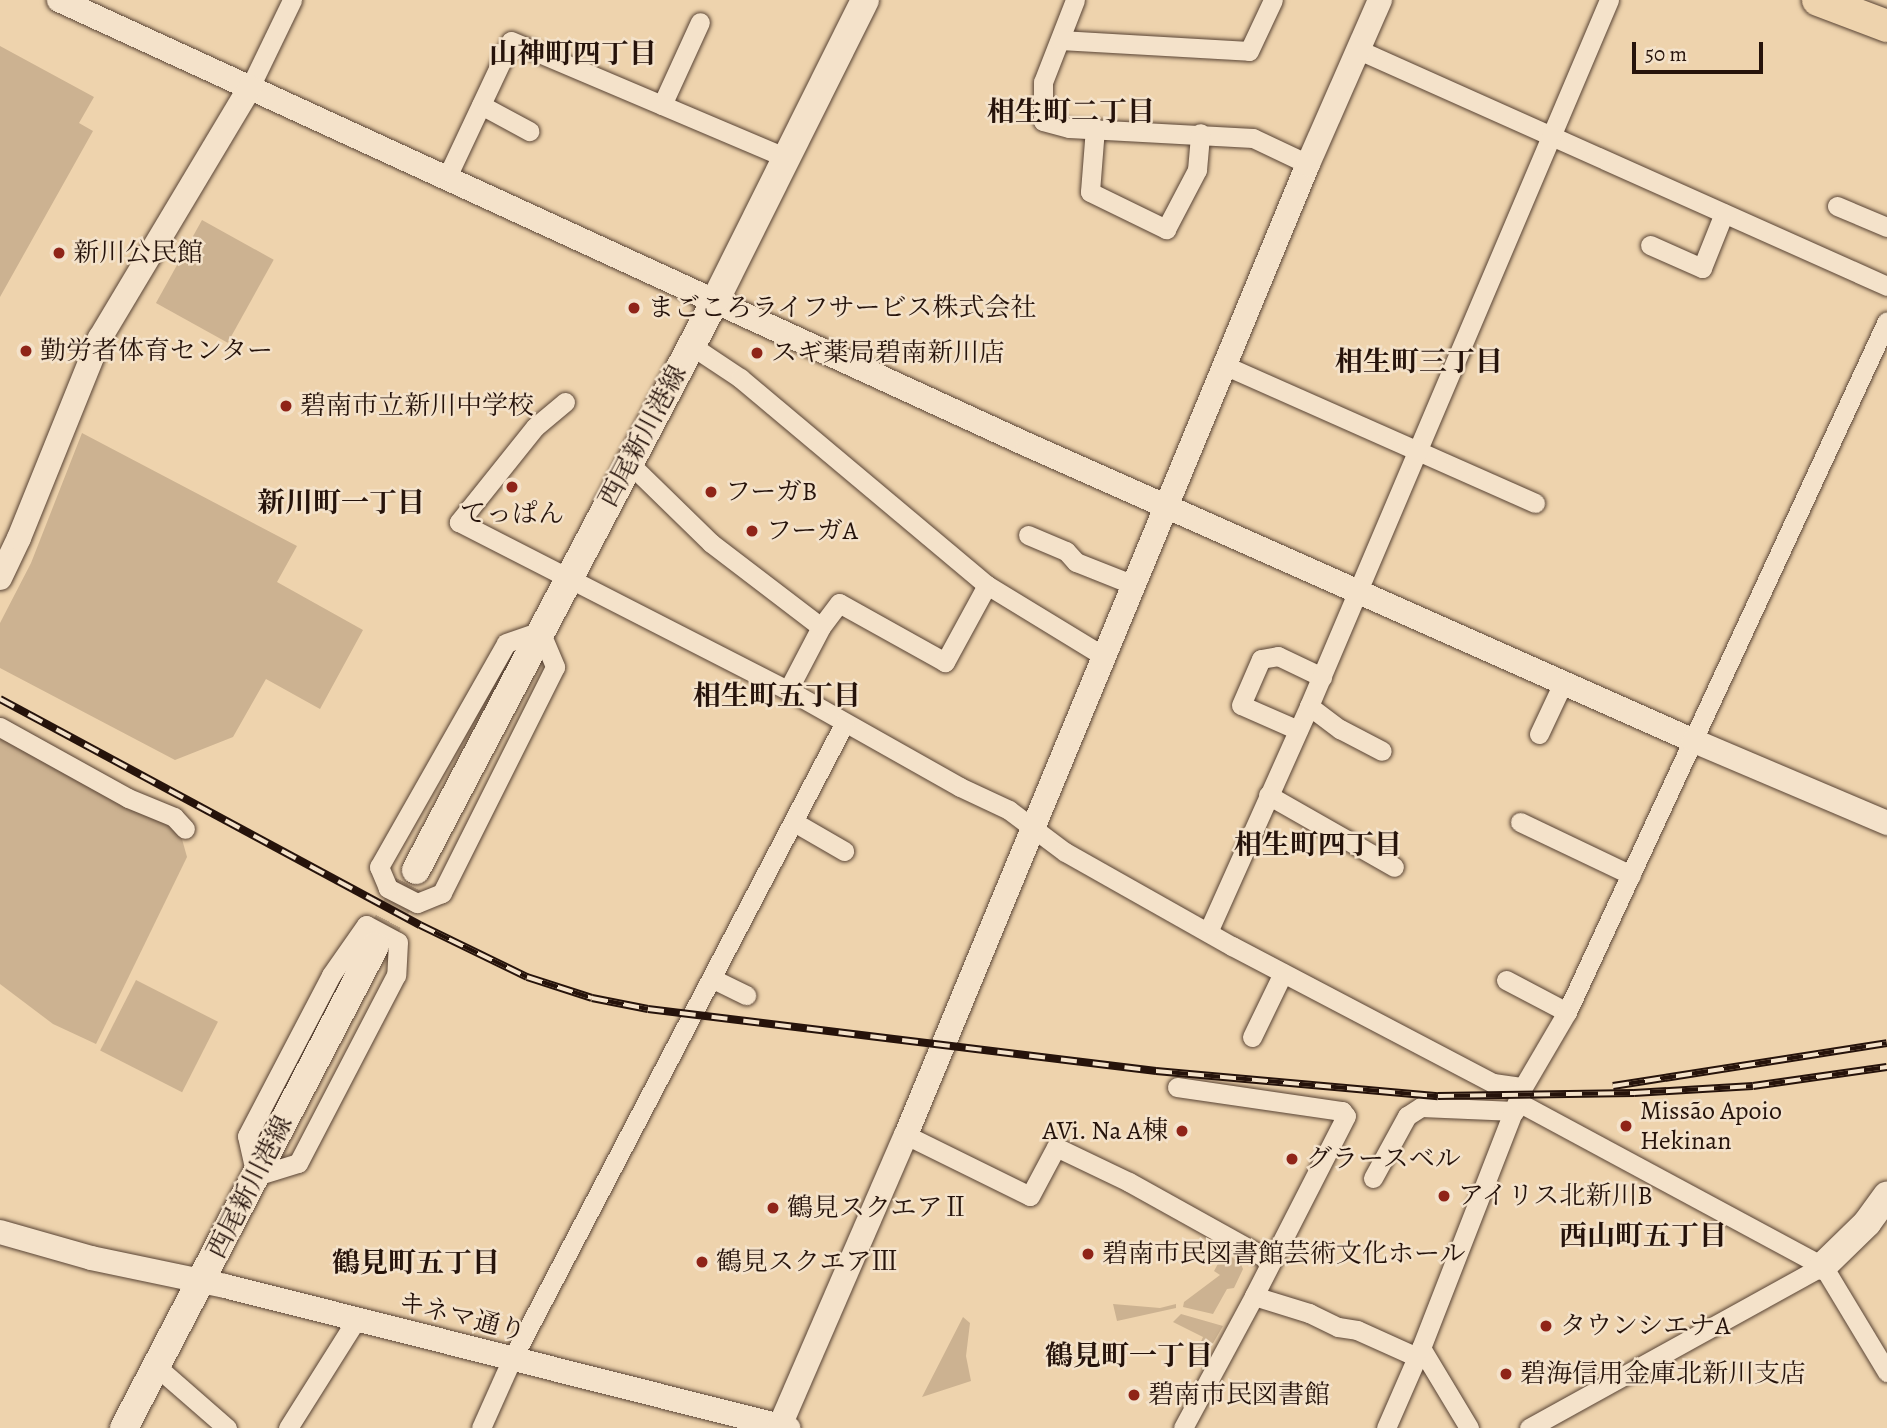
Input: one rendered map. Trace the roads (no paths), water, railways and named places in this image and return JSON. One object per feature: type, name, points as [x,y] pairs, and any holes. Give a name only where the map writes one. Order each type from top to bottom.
[{"type":"main road","name":"西尾新川港線","points":[[416,870],[692,346],[865,0]]},
{"type":"main road","points":[[1818,0],[1887,26]]},
{"type":"main road","name":"西尾新川港線","points":[[124,1428],[375,946]]},
{"type":"main road","points":[[1823,1266],[1867,1223],[1887,1195]]},
{"type":"street","points":[[60,0],[1167,505],[1694,741],[1887,823]]},
{"type":"street","points":[[0,578],[19,538],[100,338],[250,87],[292,0]]},
{"type":"street","points":[[1075,0],[1043,82],[1043,121],[1069,128],[1200,133],[1253,138],[1308,164]]},
{"type":"street","points":[[1060,40],[1250,51],[1273,0]]},
{"type":"street","points":[[782,1427],[906,1135],[1308,164],[1380,0]]},
{"type":"street","points":[[1208,932],[1310,706],[1609,0]]},
{"type":"street","points":[[662,105],[701,22]]},
{"type":"street","points":[[446,177],[511,41],[786,158]]},
{"type":"street","points":[[1359,50],[1887,286]]},
{"type":"street","points":[[481,105],[529,131]]},
{"type":"street","points":[[1095,128],[1090,192],[1166,229],[1197,170],[1200,133]]},
{"type":"street","points":[[1837,206],[1887,227]]},
{"type":"street","points":[[1650,245],[1702,268],[1724,213]]},
{"type":"street","points":[[1386,1428],[1519,1100],[1566,1012],[1887,321]]},
{"type":"street","points":[[692,346],[740,378],[760,398],[902,510],[987,584],[1105,657]]},
{"type":"street","points":[[1226,366],[1535,503]]},
{"type":"street","points":[[565,402],[536,427],[459,522],[788,690],[844,724],[1009,810],[1065,852],[1283,973],[1493,1083],[1519,1100],[1823,1266],[1887,1372]]},
{"type":"street","points":[[629,463],[711,543],[821,627]]},
{"type":"street","points":[[1028,535],[1066,551],[1076,562],[1134,585]]},
{"type":"street","points":[[788,690],[821,627],[839,603],[945,662],[987,584]]},
{"type":"street","points":[[540,631],[555,667],[442,893],[417,902],[388,888],[379,867],[506,643],[540,631]]},
{"type":"street","points":[[1298,730],[1241,705],[1261,659],[1278,656],[1322,677]]},
{"type":"street","points":[[1539,733],[1563,683]]},
{"type":"street","points":[[1310,706],[1340,729],[1382,751]]},
{"type":"street","points":[[481,1428],[511,1361],[844,724]]},
{"type":"street","points":[[0,727],[128,798],[174,817],[186,829]]},
{"type":"street","points":[[1268,795],[1394,867]]},
{"type":"street","points":[[794,822],[844,851]]},
{"type":"street","points":[[1520,822],[1630,876]]},
{"type":"street","points":[[366,925],[398,942],[396,975],[298,1163],[256,1176],[247,1136],[331,975],[366,925]]},
{"type":"street","points":[[1252,1037],[1283,973]]},
{"type":"street","points":[[713,979],[746,995]]},
{"type":"street","points":[[1507,980],[1566,1012]]},
{"type":"street","points":[[1177,1087],[1342,1111],[1346,1116],[1183,1428]]},
{"type":"street","points":[[1373,1178],[1407,1116],[1422,1107],[1519,1100]]},
{"type":"street","points":[[906,1135],[1030,1196],[1056,1147],[1129,1182],[1271,1261]]},
{"type":"street","name":"キネマ通り","points":[[0,1232],[91,1258],[201,1282],[782,1427]]},
{"type":"street","points":[[1529,1428],[1823,1266]]},
{"type":"street","points":[[1254,1296],[1309,1313],[1338,1327],[1357,1330],[1419,1352],[1469,1428]]},
{"type":"street","points":[[288,1428],[356,1320]]},
{"type":"street","points":[[156,1367],[227,1428]]},
{"type":"tunnel","points":[[375,946],[416,870]]},
{"type":"railway","points":[[0,699],[420,925],[527,977],[592,998],[648,1009],[1156,1071],[1438,1096],[1634,1093],[1753,1086],[1887,1067]]},
{"type":"railway","points":[[1613,1086],[1887,1043]]},
{"type":"place","name":"新川公民館","points":[[59,253]]},
{"type":"place","name":"まごころライフサービス株式会社","points":[[634,308]]},
{"type":"place","name":"勤労者体育センター","points":[[26,351]]},
{"type":"place","name":"スギ薬局碧南新川店","points":[[757,353]]},
{"type":"place","name":"碧南市立新川中学校","points":[[286,406]]},
{"type":"place","name":"てっぱん","points":[[512,487]]},
{"type":"place","name":"フーガB","points":[[711,492]]},
{"type":"place","name":"フーガA","points":[[752,531]]},
{"type":"place","name":"Missão Apoio Hekinan","points":[[1626,1126]]},
{"type":"place","name":"AVi. Na A棟","points":[[1182,1131]]},
{"type":"place","name":"グラースベル","points":[[1292,1159]]},
{"type":"place","name":"アイリス北新川B","points":[[1444,1196]]},
{"type":"place","name":"鶴見スクエアⅡ","points":[[773,1208]]},
{"type":"place","name":"碧南市民図書館芸術文化ホール","points":[[1088,1254]]},
{"type":"place","name":"鶴見スクエアⅢ","points":[[702,1262]]},
{"type":"place","name":"タウンシエナA","points":[[1546,1326]]},
{"type":"place","name":"碧海信用金庫北新川支店","points":[[1506,1374]]},
{"type":"place","name":"碧南市民図書館","points":[[1134,1395]]},
{"type":"district","name":"山神町四丁目","points":[[573,54]]},
{"type":"district","name":"相生町二丁目","points":[[1071,112]]},
{"type":"district","name":"相生町三丁目","points":[[1419,362]]},
{"type":"district","name":"新川町一丁目","points":[[341,503]]},
{"type":"district","name":"相生町五丁目","points":[[777,696]]},
{"type":"district","name":"相生町四丁目","points":[[1318,845]]},
{"type":"district","name":"西山町五丁目","points":[[1643,1236]]},
{"type":"district","name":"鶴見町五丁目","points":[[416,1263]]},
{"type":"district","name":"鶴見町一丁目","points":[[1129,1356]]}]
